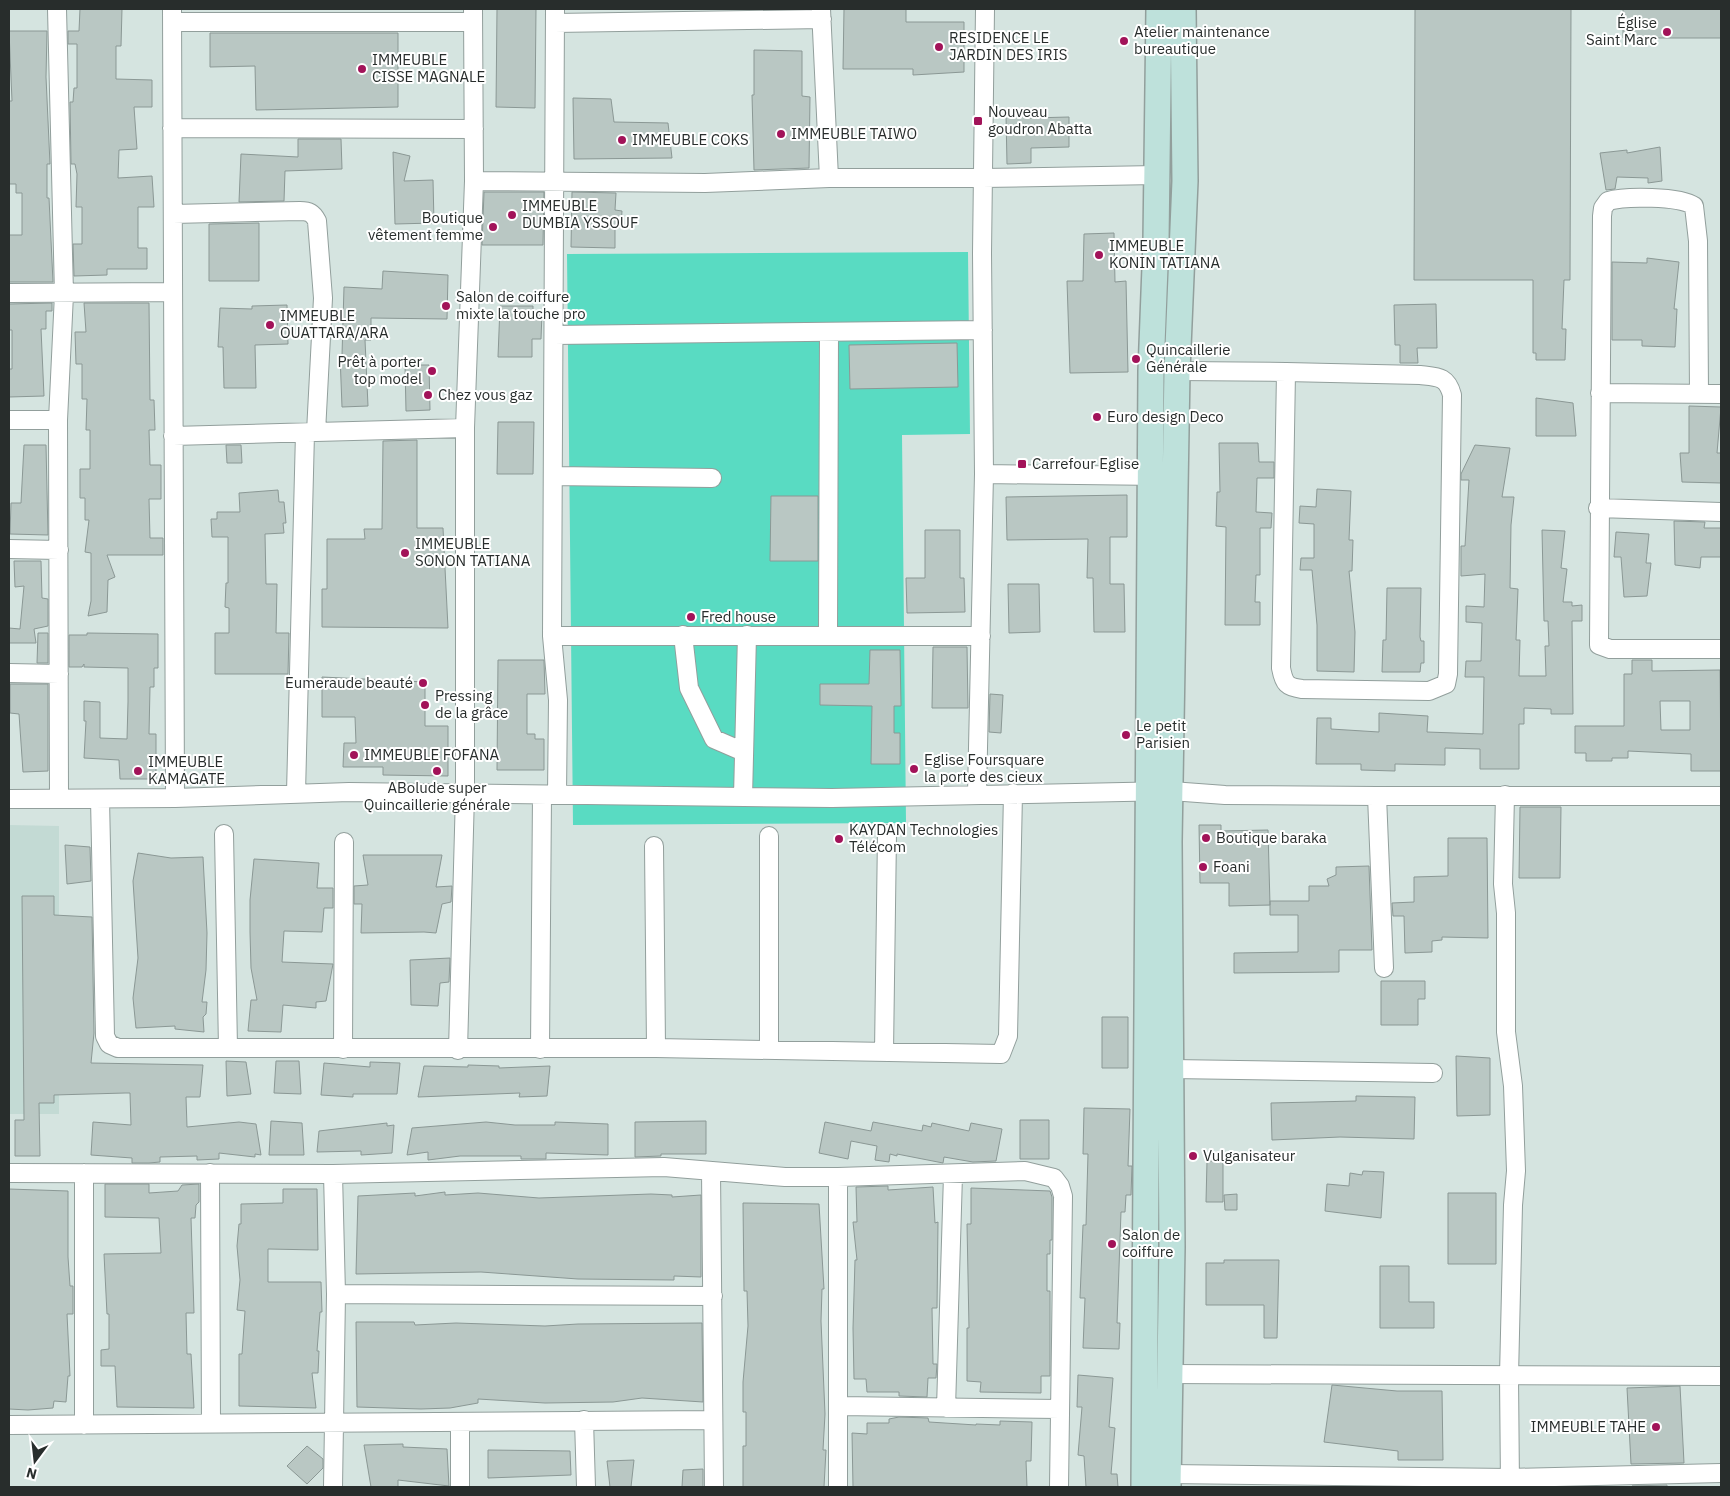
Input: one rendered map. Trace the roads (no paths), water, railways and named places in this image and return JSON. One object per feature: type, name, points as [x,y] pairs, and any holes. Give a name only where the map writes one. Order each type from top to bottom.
[{"type":"main road","points":[[1159,9],[1157,175],[1151,371],[1151,476],[1160,792],[1169,842],[1172,1247],[1168,1374],[1168,1481]]},
{"type":"main road","points":[[1144,1487],[1160,792],[1176,476],[1177,370],[1185,181],[1183,9]]},
{"type":"street","points":[[57,9],[64,294],[58,420],[59,799]]},
{"type":"street","points":[[977,794],[984,474],[982,178],[985,9]]},
{"type":"street","points":[[540,1049],[550,795],[558,700],[552,636],[556,182],[555,16],[821,14],[829,178]]},
{"type":"street","points":[[175,798],[172,15],[473,15],[474,181],[466,428],[466,794],[458,1050]]},
{"type":"street","points":[[172,128],[474,129]]},
{"type":"street","points":[[474,181],[705,182],[829,178],[1157,175]]},
{"type":"street","points":[[1699,394],[1696,213],[1694,206],[1688,202],[1646,198],[1611,200],[1603,208],[1598,508],[1598,641],[1600,647],[1721,649]]},
{"type":"street","points":[[173,214],[309,211],[314,215],[318,231],[323,298],[311,432],[296,793]]},
{"type":"street","points":[[9,293],[173,292]]},
{"type":"street","points":[[554,335],[983,330]]},
{"type":"street","points":[[828,634],[829,332]]},
{"type":"street","points":[[1177,370],[1286,372],[1420,375],[1441,378],[1449,384],[1452,395],[1448,674],[1446,684],[1440,688],[1429,691],[1302,689],[1289,687],[1283,681],[1281,668],[1286,372]]},
{"type":"street","points":[[1600,393],[1721,394]]},
{"type":"street","points":[[9,420],[58,420]]},
{"type":"street","points":[[173,436],[466,428]]},
{"type":"street","points":[[984,474],[1176,476]]},
{"type":"street","points":[[554,476],[712,478]]},
{"type":"street","points":[[1598,508],[1721,512]]},
{"type":"street","points":[[9,549],[59,550]]},
{"type":"street","points":[[552,636],[828,634],[981,636]]},
{"type":"street","points":[[683,635],[689,688],[714,740],[744,752]]},
{"type":"street","points":[[743,797],[747,635]]},
{"type":"street","points":[[9,673],[59,674]]},
{"type":"street","points":[[9,799],[175,798],[296,793],[832,798],[1013,793],[1160,792],[1225,795],[1721,796]]},
{"type":"street","points":[[100,799],[106,1036],[108,1044],[118,1048],[458,1050],[656,1048],[1001,1054],[1008,1036],[1013,793]]},
{"type":"street","points":[[1505,795],[1503,884],[1506,913],[1506,1032],[1513,1086],[1516,1171],[1513,1205],[1509,1376],[1510,1482]]},
{"type":"street","points":[[1377,796],[1384,968]]},
{"type":"street","points":[[224,834],[228,1048]]},
{"type":"street","points":[[884,1052],[887,834]]},
{"type":"street","points":[[769,836],[769,1050]]},
{"type":"street","points":[[343,1049],[344,842]]},
{"type":"street","points":[[654,846],[656,1048]]},
{"type":"street","points":[[1172,1069],[1434,1073]]},
{"type":"street","points":[[9,1173],[333,1174],[664,1167],[785,1177],[954,1175],[1025,1171],[1054,1178],[1060,1186],[1063,1196],[1059,1487]]},
{"type":"street","points":[[711,1171],[714,1487]]},
{"type":"street","points":[[84,1173],[84,1425]]},
{"type":"street","points":[[210,1173],[211,1424]]},
{"type":"street","points":[[333,1174],[336,1294],[333,1424],[334,1487]]},
{"type":"street","points":[[946,1408],[954,1175]]},
{"type":"street","points":[[838,1177],[840,1406],[838,1487]]},
{"type":"street","points":[[336,1294],[713,1296]]},
{"type":"street","points":[[1168,1374],[1721,1376]]},
{"type":"street","points":[[840,1406],[1060,1409]]},
{"type":"street","points":[[584,1420],[586,1487]]},
{"type":"street","points":[[9,1424],[333,1424],[713,1420]]},
{"type":"street","points":[[460,1423],[460,1487]]},
{"type":"street","points":[[1168,1481],[1671,1481],[1721,1473]]},
{"type":"place","name":"Église Saint Marc","points":[[1667,32]]},
{"type":"place","name":"Atelier maintenance bureautique","points":[[1124,41]]},
{"type":"place","name":"RESIDENCE LE JARDIN DES IRIS","points":[[939,47]]},
{"type":"place","name":"IMMEUBLE CISSE MAGNALE","points":[[362,69]]},
{"type":"place","name":"Nouveau goudron Abatta","points":[[978,121]]},
{"type":"place","name":"IMMEUBLE TAIWO","points":[[781,134]]},
{"type":"place","name":"IMMEUBLE COKS","points":[[622,140]]},
{"type":"place","name":"IMMEUBLE DUMBIA YSSOUF","points":[[512,215]]},
{"type":"place","name":"Boutique vêtement femme","points":[[493,227]]},
{"type":"place","name":"IMMEUBLE KONIN TATIANA","points":[[1099,255]]},
{"type":"place","name":"Salon de coiffure mixte la touche pro","points":[[446,306]]},
{"type":"place","name":"IMMEUBLE OUATTARA/ARA","points":[[270,325]]},
{"type":"place","name":"Quincaillerie Générale","points":[[1136,359]]},
{"type":"place","name":"Prêt à porter top model","points":[[432,371]]},
{"type":"place","name":"Chez vous gaz","points":[[428,395]]},
{"type":"place","name":"Euro design Deco","points":[[1097,417]]},
{"type":"place","name":"Carrefour Eglise","points":[[1022,464]]},
{"type":"place","name":"IMMEUBLE SONON TATIANA","points":[[405,553]]},
{"type":"place","name":"Fred house","points":[[691,617]]},
{"type":"place","name":"Eumeraude beauté","points":[[423,683]]},
{"type":"place","name":"Pressing de la grâce","points":[[425,705]]},
{"type":"place","name":"Le petit Parisien","points":[[1126,735]]},
{"type":"place","name":"IMMEUBLE FOFANA","points":[[354,755]]},
{"type":"place","name":"Eglise Foursquare la porte des cieux","points":[[914,769]]},
{"type":"place","name":"IMMEUBLE KAMAGATE","points":[[138,771]]},
{"type":"place","name":"ABolude super Quincaillerie générale","points":[[437,771]]},
{"type":"place","name":"Boutique baraka","points":[[1206,838]]},
{"type":"place","name":"KAYDAN Technologies Télécom","points":[[839,839]]},
{"type":"place","name":"Foani","points":[[1203,867]]},
{"type":"place","name":"Vulganisateur","points":[[1193,1156]]},
{"type":"place","name":"Salon de coiffure","points":[[1112,1244]]},
{"type":"place","name":"IMMEUBLE TAHE","points":[[1656,1427]]}]
